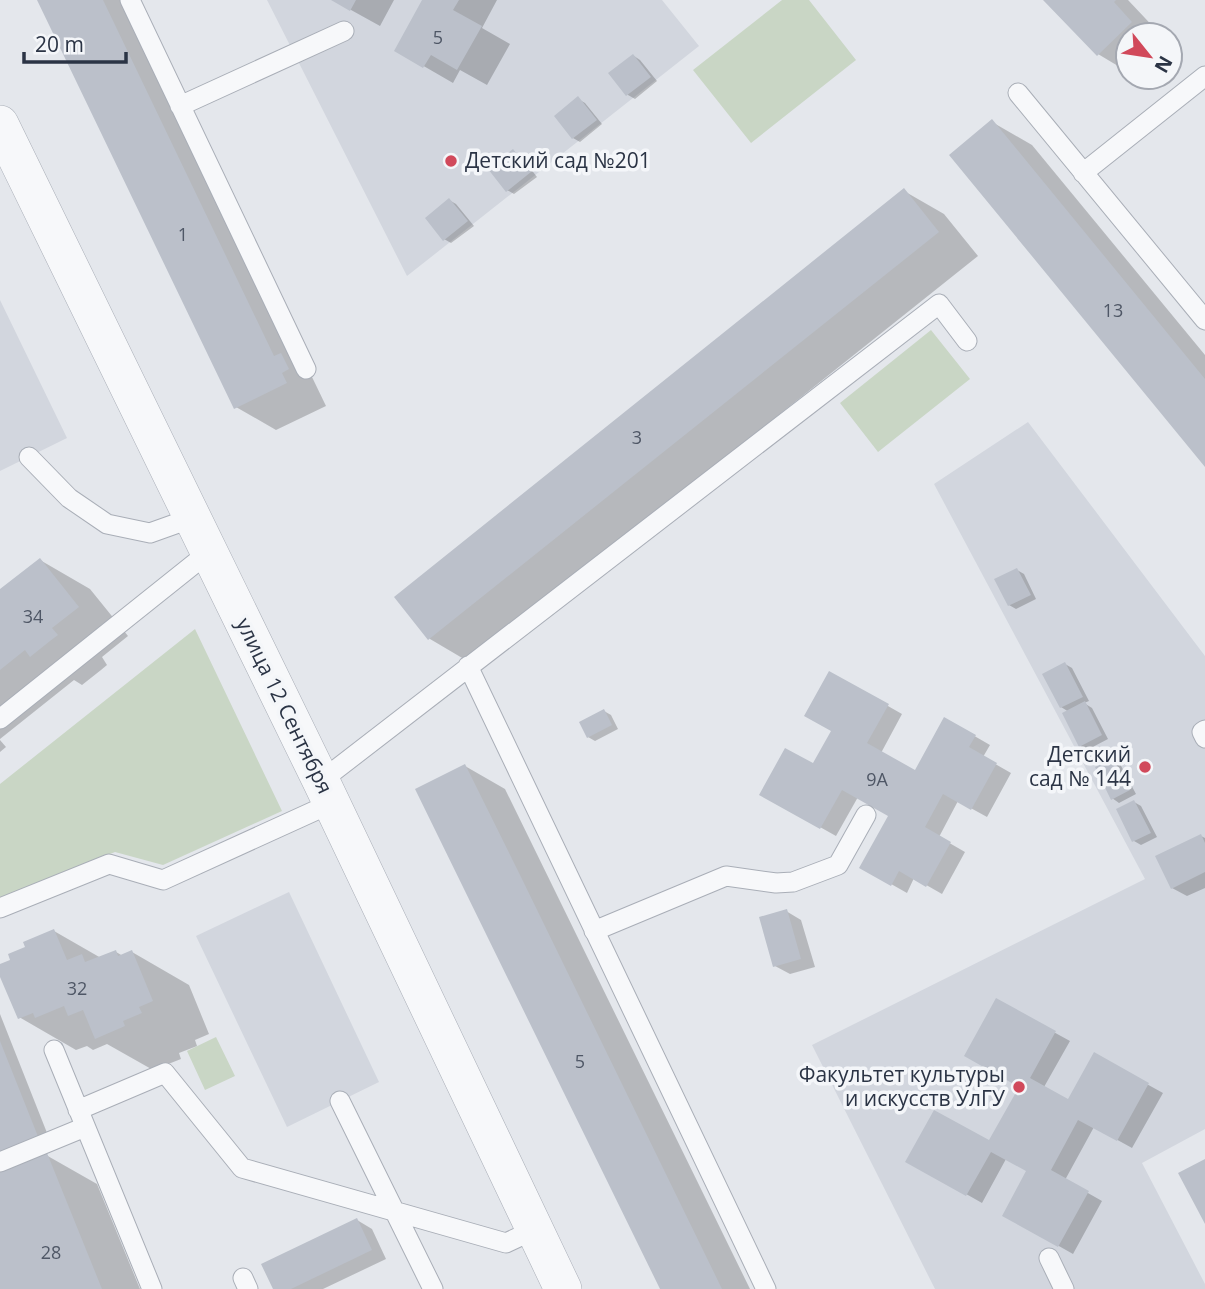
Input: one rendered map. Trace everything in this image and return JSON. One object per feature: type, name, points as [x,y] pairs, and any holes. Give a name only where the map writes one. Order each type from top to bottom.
[{"type":"street","name":"улица 12 Сентября","points":[[0,124],[327,792],[537,1229],[563,1289]]},
{"type":"lane","points":[[130,0],[306,369]]},
{"type":"lane","points":[[180,106],[344,31]]},
{"type":"lane","points":[[1083,173],[1205,76]]},
{"type":"lane","points":[[1018,93],[1205,320]]},
{"type":"lane","points":[[0,908],[109,864],[163,880],[327,792],[468,666],[939,304],[967,341]]},
{"type":"lane","points":[[29,457],[69,498],[107,524],[150,533],[192,518]]},
{"type":"lane","points":[[0,719],[209,552]]},
{"type":"lane","points":[[468,666],[766,1289]]},
{"type":"lane","points":[[1205,730],[1202,732],[1205,738]]},
{"type":"lane","points":[[594,931],[726,876],[776,883],[793,882],[838,864],[866,815]]},
{"type":"lane","points":[[54,1050],[152,1289]]},
{"type":"lane","points":[[0,1162],[165,1073],[242,1168],[506,1243],[537,1229]]},
{"type":"lane","points":[[340,1101],[433,1289]]},
{"type":"lane","points":[[1049,1258],[1064,1289]]},
{"type":"shaded area","name":"Детский сад №201","points":[[267,0],[662,0],[699,46],[407,276]]},
{"type":"shaded area","points":[[0,300],[67,438],[0,471]]},
{"type":"shaded area","name":"Факультет культуры и искусств УлГУ","points":[[1028,422],[1205,656],[1205,1129],[1142,1163],[1205,1284],[1205,1289],[935,1289],[812,1045],[1145,879],[934,484]]},
{"type":"shaded area","points":[[289,892],[379,1082],[287,1127],[196,936]]},
{"type":"green space","points":[[782,0],[809,0],[856,60],[751,143],[693,70]]},
{"type":"green space","points":[[931,330],[970,379],[878,452],[840,403]]},
{"type":"green space","points":[[195,629],[282,811],[163,865],[115,852],[0,898],[0,784]]},
{"type":"green space","points":[[216,1037],[235,1076],[205,1090],[187,1051]]},
{"type":"building","points":[[37,0],[103,0],[274,356],[281,353],[289,369],[282,373],[287,383],[234,409]]},
{"type":"building","points":[[331,0],[356,0],[350,11]]},
{"type":"building","points":[[422,0],[459,0],[453,10],[482,26],[457,70],[431,55],[423,68],[394,51]]},
{"type":"building","points":[[1043,0],[1116,0],[1114,2],[1131,21],[1114,21],[1114,39],[1097,56]]},
{"type":"building","points":[[633,54],[651,77],[626,96],[608,73]]},
{"type":"building","points":[[578,96],[597,120],[572,139],[554,116]]},
{"type":"building","points":[[992,119],[1205,379],[1205,467],[949,155]]},
{"type":"building","points":[[513,149],[531,172],[506,192],[488,169]]},
{"type":"building","points":[[904,188],[939,232],[428,640],[394,597]]},
{"type":"building","points":[[449,198],[468,221],[443,241],[425,218]]},
{"type":"building","points":[[40,558],[79,607],[52,628],[58,635],[30,657],[25,650],[0,670],[0,589]]},
{"type":"building","points":[[1017,568],[1031,595],[1008,606],[994,579]]},
{"type":"building","points":[[1065,662],[1083,697],[1060,708],[1042,674]]},
{"type":"building","points":[[829,671],[889,704],[867,743],[915,770],[944,717],[976,735],[969,747],[997,763],[971,810],[943,794],[925,827],[951,842],[926,887],[899,871],[891,886],[859,868],[888,816],[842,790],[820,829],[759,795],[785,748],[813,763],[831,731],[804,716]]},
{"type":"building","points":[[1085,701],[1102,735],[1079,747],[1062,713]]},
{"type":"building","points":[[604,709],[612,725],[587,738],[579,722]]},
{"type":"building","points":[[1113,758],[1130,790],[1111,800],[1095,767]]},
{"type":"building","points":[[465,764],[722,1289],[660,1289],[415,789]]},
{"type":"building","points":[[1134,800],[1151,833],[1132,842],[1116,809]]},
{"type":"building","points":[[1201,834],[1205,843],[1205,872],[1171,889],[1155,856]]},
{"type":"building","points":[[787,909],[801,959],[773,967],[759,917]]},
{"type":"building","points":[[54,929],[67,960],[82,954],[85,962],[116,950],[118,956],[132,950],[153,1001],[139,1007],[142,1013],[123,1021],[125,1026],[95,1039],[83,1010],[68,1016],[64,1006],[35,1018],[33,1013],[18,1019],[0,977],[0,964],[10,960],[8,954],[25,947],[23,942]]},
{"type":"building","points":[[996,998],[1056,1031],[1030,1078],[1068,1099],[1094,1052],[1149,1083],[1117,1141],[1078,1120],[1051,1170],[1089,1191],[1058,1247],[1002,1216],[1026,1171],[991,1152],[966,1196],[905,1162],[934,1110],[989,1140],[1019,1087],[964,1056]]},
{"type":"building","points":[[0,1041],[39,1139],[0,1155]]},
{"type":"building","points":[[47,1153],[102,1289],[0,1289],[0,1172]]},
{"type":"building","points":[[1205,1159],[1205,1224],[1178,1173]]},
{"type":"building","points":[[357,1218],[372,1250],[291,1289],[273,1289],[261,1264]]},
{"type":"place","name":"Детский сад №201","points":[[451,161]]},
{"type":"place","name":"Детский сад № 144","points":[[1145,767]]},
{"type":"place","name":"Факультет культуры и искусств УлГУ","points":[[1019,1087]]}]
